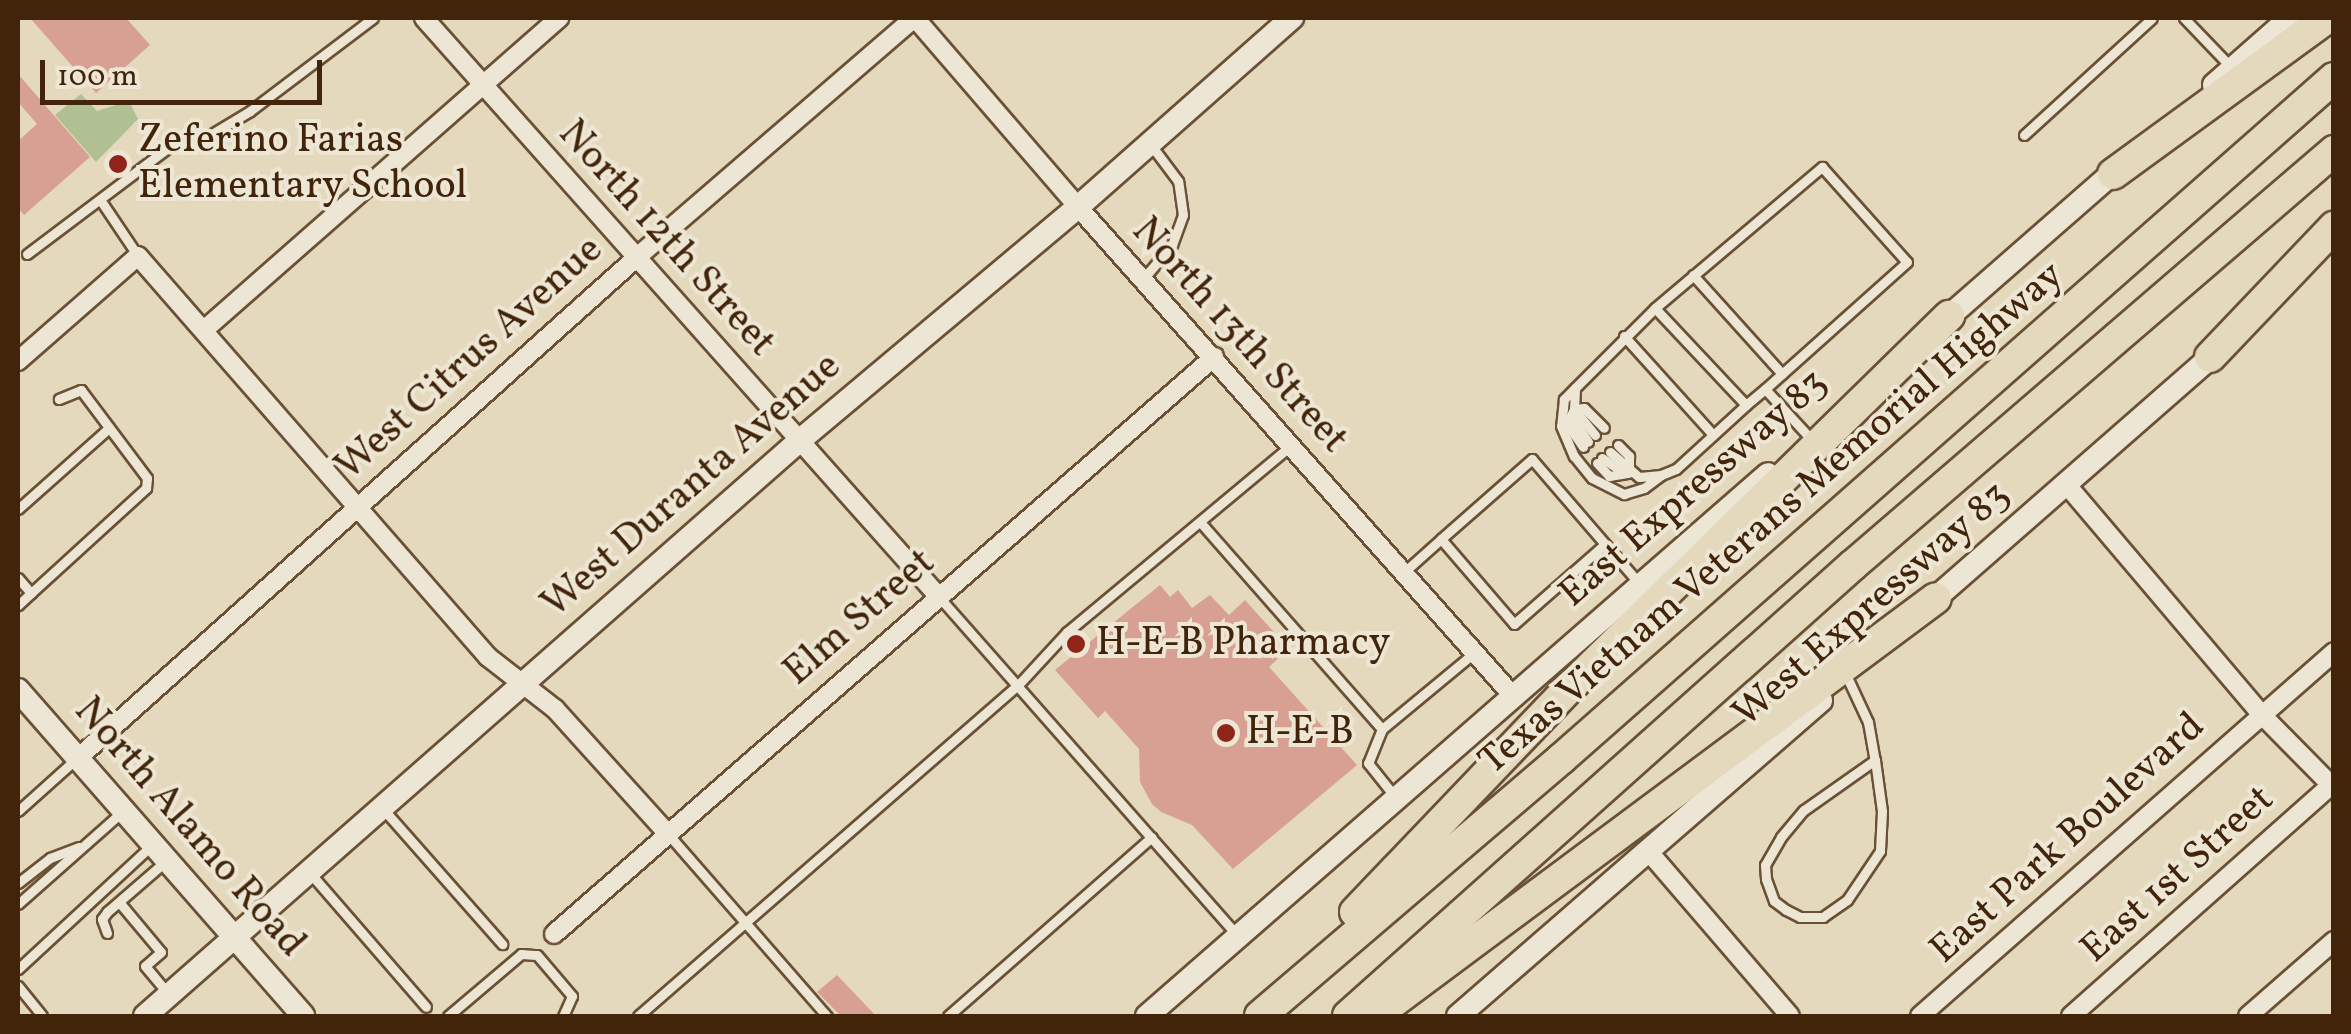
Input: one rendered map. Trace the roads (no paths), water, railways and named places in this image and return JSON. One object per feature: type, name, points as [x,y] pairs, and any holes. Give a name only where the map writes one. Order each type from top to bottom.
[{"type":"highway","points":[[2113,174],[2327,18]]},
{"type":"highway","name":"Texas Vietnam Veterans Memorial Highway","points":[[1258,1016],[1560,760],[2334,78]]},
{"type":"highway","points":[[1348,1016],[1853,565],[2334,151]]},
{"type":"highway","points":[[2210,357],[2334,227]]},
{"type":"highway","points":[[1258,1016],[1572,685],[1950,316]]},
{"type":"highway","points":[[1374,1016],[1936,598]]},
{"type":"main road","name":"West Duranta Avenue","points":[[145,1016],[799,441],[1078,208],[1292,18]]},
{"type":"main road","name":"East Expressway 83","points":[[1147,1016],[2290,18]]},
{"type":"main road","name":"West Expressway 83","points":[[1458,1016],[2334,249]]},
{"type":"main road","name":"North Alamo Road","points":[[18,690],[303,1016]]},
{"type":"street","name":"North 12th Street","points":[[424,18],[938,596]]},
{"type":"street","points":[[204,330],[559,18]]},
{"type":"street","name":"North 13th Street","points":[[915,18],[1078,208],[1514,698]]},
{"type":"street","name":"West Citrus Avenue","points":[[78,758],[636,258],[915,18]]},
{"type":"street","points":[[18,361],[138,256],[488,657],[554,708],[668,834]]},
{"type":"street","name":"Elm Street","points":[[554,934],[1214,357]]},
{"type":"street","points":[[2066,484],[2261,714],[2332,787]]},
{"type":"street","name":"East Park Boulevard","points":[[1920,1016],[2334,652]]},
{"type":"street","name":"East 1st Street","points":[[2071,1016],[2332,787]]},
{"type":"street","points":[[1649,852],[1790,1016]]},
{"type":"street","points":[[2248,1016],[2334,940]]},
{"type":"lane","points":[[27,254],[168,148],[210,135],[250,112],[372,18]]},
{"type":"lane","points":[[2024,135],[2152,18]]},
{"type":"lane","points":[[2184,18],[2232,69]]},
{"type":"lane","points":[[1143,279],[1172,245],[1183,215],[1178,181],[1150,144]]},
{"type":"lane","points":[[1822,167],[1907,262],[1676,469],[1644,488],[1624,494],[1592,478],[1574,456],[1561,426],[1564,399],[1624,336],[1693,275],[1822,167]]},
{"type":"lane","points":[[100,201],[138,256]]},
{"type":"lane","points":[[1693,275],[1782,374]]},
{"type":"lane","points":[[1655,308],[1746,405]]},
{"type":"lane","points":[[1624,336],[1713,435]]},
{"type":"lane","points":[[1574,409],[1584,408],[1592,438],[1574,421],[1574,409],[1575,388]]},
{"type":"lane","points":[[18,605],[146,488],[142,468],[81,390],[59,399]]},
{"type":"lane","points":[[1765,390],[1810,438]]},
{"type":"lane","points":[[18,509],[109,428]]},
{"type":"lane","points":[[638,1016],[1019,684],[1067,632],[1290,446]]},
{"type":"lane","points":[[1628,472],[1609,476],[1607,454],[1638,477],[1661,475]]},
{"type":"lane","points":[[1403,573],[1532,459],[1641,585]]},
{"type":"lane","points":[[1201,523],[1382,728]]},
{"type":"lane","points":[[1441,539],[1514,624],[1605,544]]},
{"type":"lane","points":[[18,578],[31,592]]},
{"type":"lane","points":[[938,596],[1238,936]]},
{"type":"lane","points":[[1396,799],[1368,763],[1382,728],[1474,653]]},
{"type":"lane","points":[[1846,677],[1868,722],[1874,760],[1883,833],[1872,867],[1847,900],[1823,917],[1800,917],[1786,910],[1774,900],[1766,879],[1766,865],[1780,837],[1804,810],[1874,760]]},
{"type":"lane","points":[[18,811],[78,758]]},
{"type":"lane","points":[[382,808],[502,944]]},
{"type":"lane","points":[[18,904],[124,810]]},
{"type":"lane","points":[[668,834],[827,1016]]},
{"type":"lane","points":[[948,1016],[1152,837]]},
{"type":"lane","points":[[18,883],[50,858],[83,846]]},
{"type":"lane","points":[[106,933],[102,919],[160,852]]},
{"type":"lane","points":[[18,969],[160,852]]},
{"type":"lane","points":[[310,873],[426,1008]]},
{"type":"lane","points":[[119,902],[161,952],[145,966]]},
{"type":"lane","points":[[448,1016],[521,954],[537,955],[572,996],[566,1014]]},
{"type":"lane","points":[[132,961],[145,966],[170,995]]},
{"type":"lane","points":[[18,986],[42,1016]]},
{"type":"place","name":"Zeferino Farias Elementary School","points":[[118,164]]},
{"type":"place","name":"H-E-B Pharmacy","points":[[1076,644]]},
{"type":"place","name":"H-E-B","points":[[1226,733]]}]
